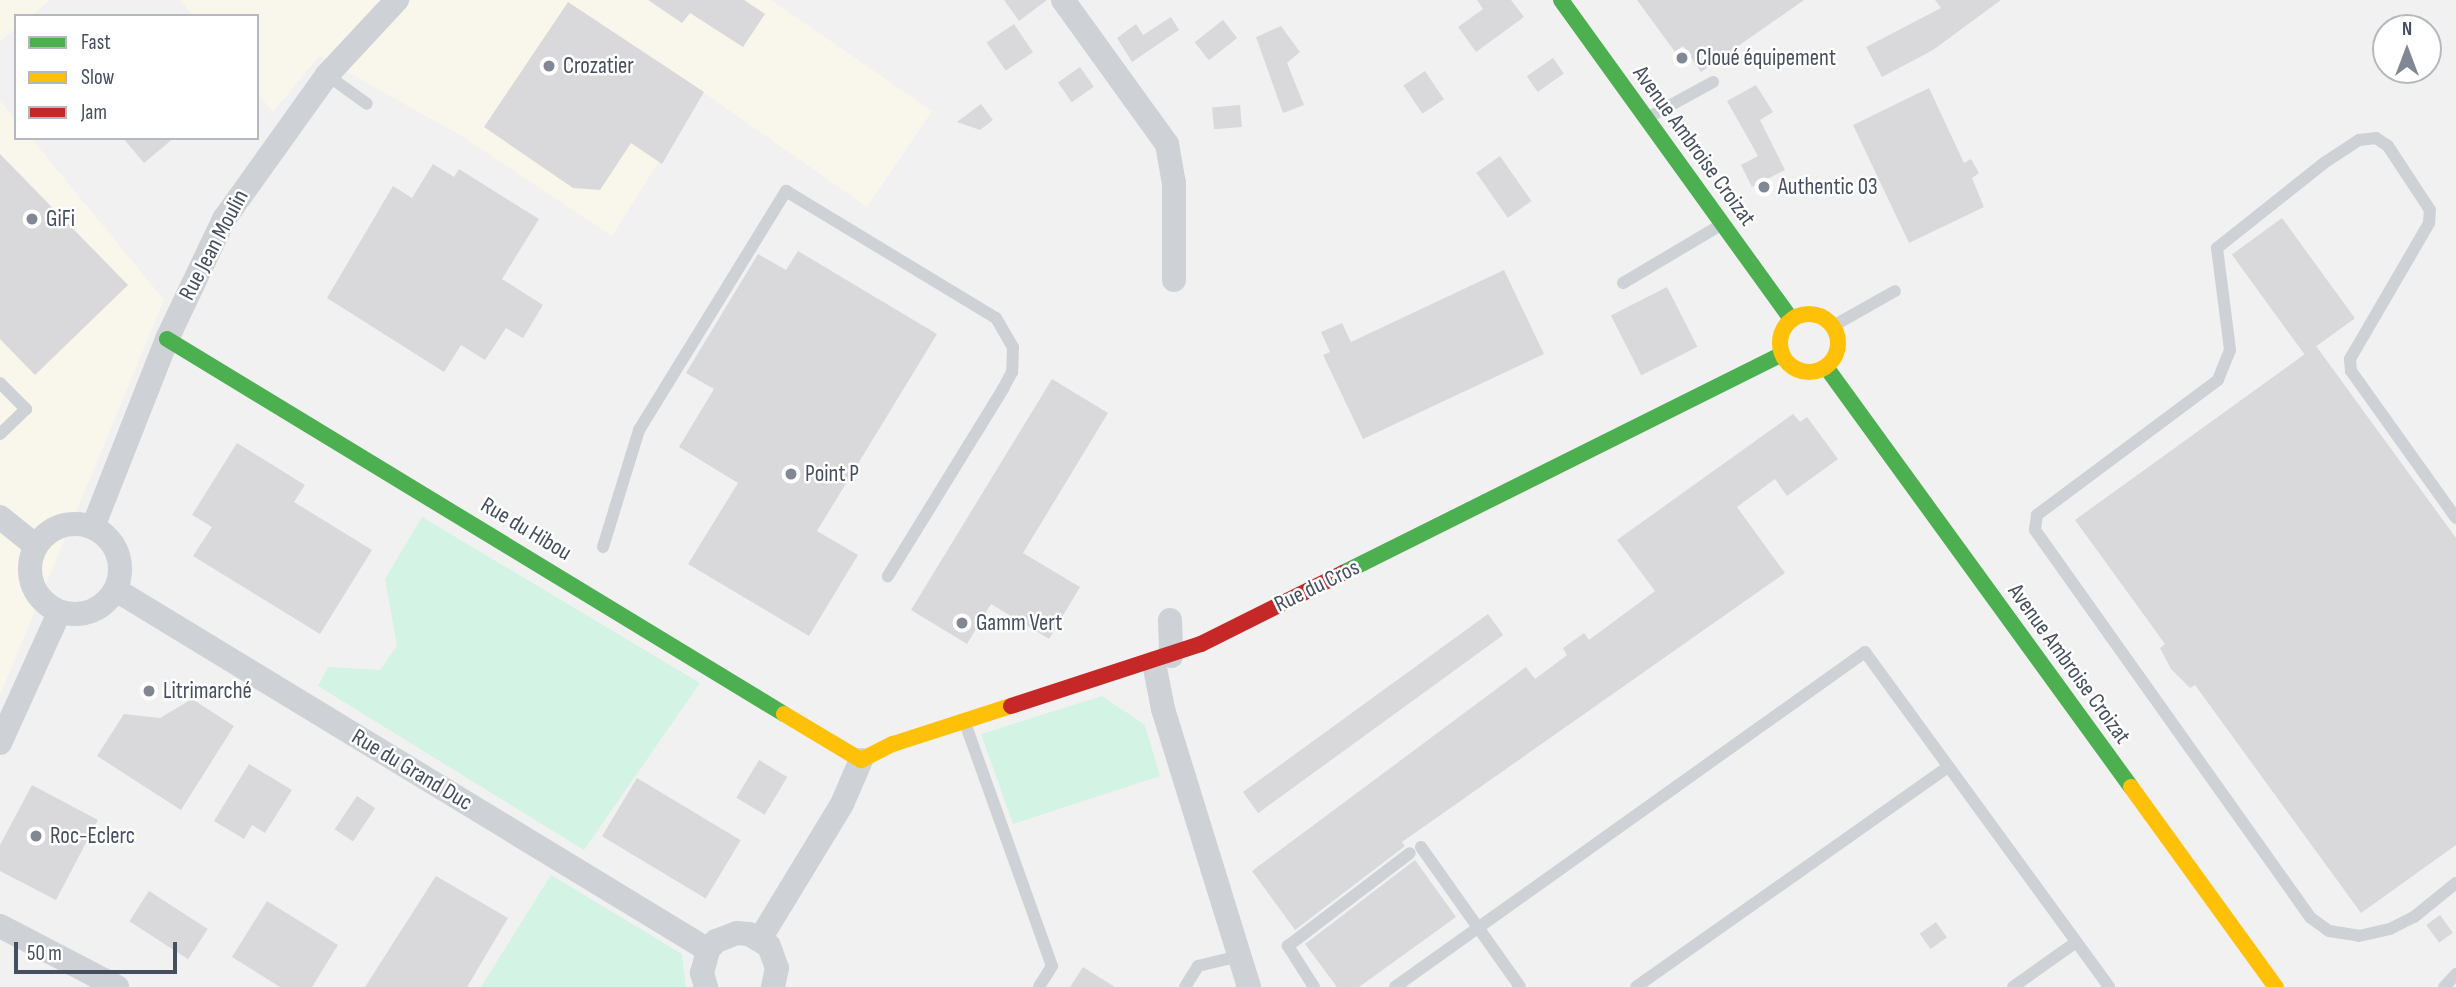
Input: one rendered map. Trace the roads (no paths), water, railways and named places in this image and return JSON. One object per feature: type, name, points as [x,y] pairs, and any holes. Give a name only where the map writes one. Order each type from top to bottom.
[{"type":"street","name":"Rue Jean Moulin","points":[[93,527],[167,339],[224,219],[327,75],[397,0]]},
{"type":"street","points":[[1063,0],[1167,144],[1174,183],[1174,281]]},
{"type":"street","name":"Avenue Ambroise Croizat","points":[[1561,0],[1791,319]]},
{"type":"street","points":[[1818,315],[1833,326],[1837,353],[1826,367],[1801,371],[1782,355],[1780,335],[1791,319],[1818,315]]},
{"type":"street","name":"Rue du Hibou","points":[[167,339],[860,760]]},
{"type":"street","name":"Rue du Cros","points":[[860,760],[893,744],[1162,659],[1782,355]]},
{"type":"street","name":"Avenue Ambroise Croizat","points":[[1826,367],[2276,987]]},
{"type":"street","points":[[0,517],[36,546]]},
{"type":"street","points":[[59,527],[93,527],[117,550],[121,573],[116,590],[100,608],[79,615],[59,613],[42,601],[32,584],[30,561],[36,546],[59,527]]},
{"type":"street","name":"Rue du Grand Duc","points":[[116,590],[708,950]]},
{"type":"street","points":[[0,743],[59,613]]},
{"type":"street","points":[[1170,620],[1162,659],[1164,709],[1249,987]]},
{"type":"street","points":[[760,939],[842,804],[860,760]]},
{"type":"street","points":[[0,926],[117,987]]},
{"type":"street","points":[[706,987],[702,973],[708,950],[716,941],[737,933],[760,939],[775,956],[773,987]]},
{"type":"lane","points":[[327,75],[367,104]]},
{"type":"lane","points":[[1646,119],[1713,82]]},
{"type":"lane","points":[[2456,518],[2351,371],[2350,359],[2430,223],[2430,210],[2388,146],[2376,138],[2359,140],[2324,163],[2217,248],[2230,350],[2218,380],[2037,515],[2035,530],[2311,918],[2329,931],[2359,936],[2390,929],[2414,917],[2456,883]]},
{"type":"lane","points":[[603,547],[639,430],[786,191],[996,318],[1013,347],[1012,372],[1003,389],[888,576]]},
{"type":"lane","points":[[1623,283],[1721,225]]},
{"type":"lane","points":[[1833,326],[1895,291]]},
{"type":"lane","points":[[0,383],[26,409],[0,434]]},
{"type":"lane","points":[[1395,987],[1864,652],[2109,987]]},
{"type":"lane","points":[[964,721],[1052,966],[1039,987]]},
{"type":"lane","points":[[1636,987],[1948,767]]},
{"type":"lane","points":[[1314,987],[1287,946],[1415,850],[1478,927],[1520,987]]},
{"type":"lane","points":[[2013,987],[2076,942]]},
{"type":"lane","points":[[1185,987],[1198,966],[1239,956]]},
{"type":"lane","points":[[2445,987],[2456,974]]},
{"type":"place","name":"Cloué équipement","points":[[1682,58]]},
{"type":"place","name":"Crozatier","points":[[549,66]]},
{"type":"place","name":"Authentic 03","points":[[1764,187]]},
{"type":"place","name":"GiFi","points":[[32,219]]},
{"type":"place","name":"Point P","points":[[791,474]]},
{"type":"place","name":"Gamm Vert","points":[[962,623]]},
{"type":"place","name":"Litrimarché","points":[[149,691]]},
{"type":"place","name":"Roc-Eclerc","points":[[36,836]]}]
